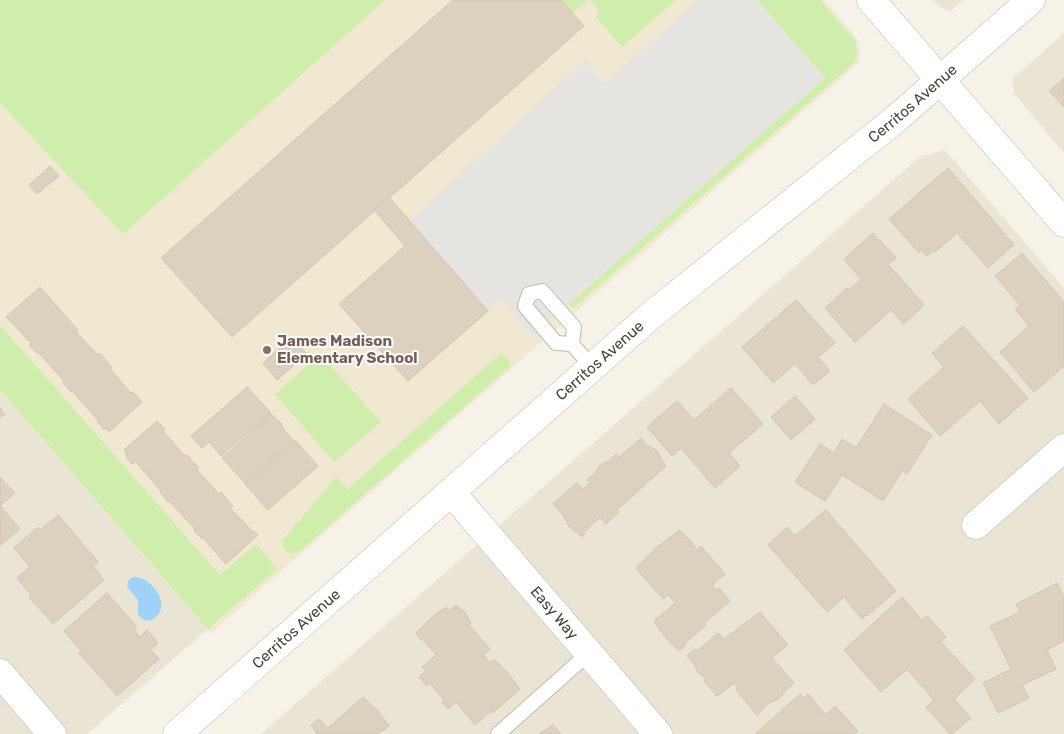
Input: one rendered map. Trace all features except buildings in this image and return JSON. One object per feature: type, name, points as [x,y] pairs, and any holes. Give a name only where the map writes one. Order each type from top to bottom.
[{"type":"street","points":[[871,0],[1064,223]]},
{"type":"street","name":"Cerritos Avenue","points":[[177,734],[649,317],[897,118],[1031,0]]},
{"type":"street","points":[[976,525],[1064,448]]},
{"type":"street","name":"Easy Way","points":[[451,492],[658,734]]},
{"type":"street","points":[[0,673],[52,734]]},
{"type":"lane","points":[[572,344],[574,327],[571,323],[542,291],[526,290],[525,306],[556,343],[572,344],[592,367]]},
{"type":"lane","points":[[498,734],[589,653]]},
{"type":"shaded area","name":"James Madison Elementary School","points":[[0,0],[824,0],[856,37],[860,50],[859,61],[849,71],[211,633],[0,392]]},
{"type":"shaded area","points":[[698,0],[757,0],[825,78],[532,336],[501,298],[488,311],[409,221],[585,60],[605,83]]},
{"type":"shaded area","points":[[933,0],[963,0],[951,11],[941,8]]},
{"type":"shaded area","points":[[1064,33],[1064,153],[1015,95],[1012,79]]},
{"type":"shaded area","points":[[945,150],[1064,288],[1064,734],[261,734],[921,156]]},
{"type":"shaded area","points":[[0,392],[208,629],[87,734],[0,734]]},
{"type":"green space","points":[[0,0],[385,0],[123,234],[0,103]]},
{"type":"green space","points":[[561,0],[588,0],[572,13]]},
{"type":"green space","points":[[590,0],[676,0],[622,47],[595,16],[600,11]]},
{"type":"green space","points":[[757,0],[820,0],[855,40],[857,55],[853,64],[573,308],[569,304],[825,78]]},
{"type":"green space","points":[[0,325],[220,575],[256,544],[277,569],[208,629],[0,390]]},
{"type":"green space","points":[[501,353],[512,365],[298,553],[287,553],[281,542],[336,477],[348,489]]},
{"type":"green space","points":[[320,354],[381,422],[334,462],[275,394]]},
{"type":"water","points":[[133,577],[147,581],[153,586],[161,600],[161,608],[158,615],[150,621],[144,620],[138,615],[138,600],[127,587],[128,581]]},
{"type":"place","name":"James Madison Elementary School","points":[[267,350]]}]
